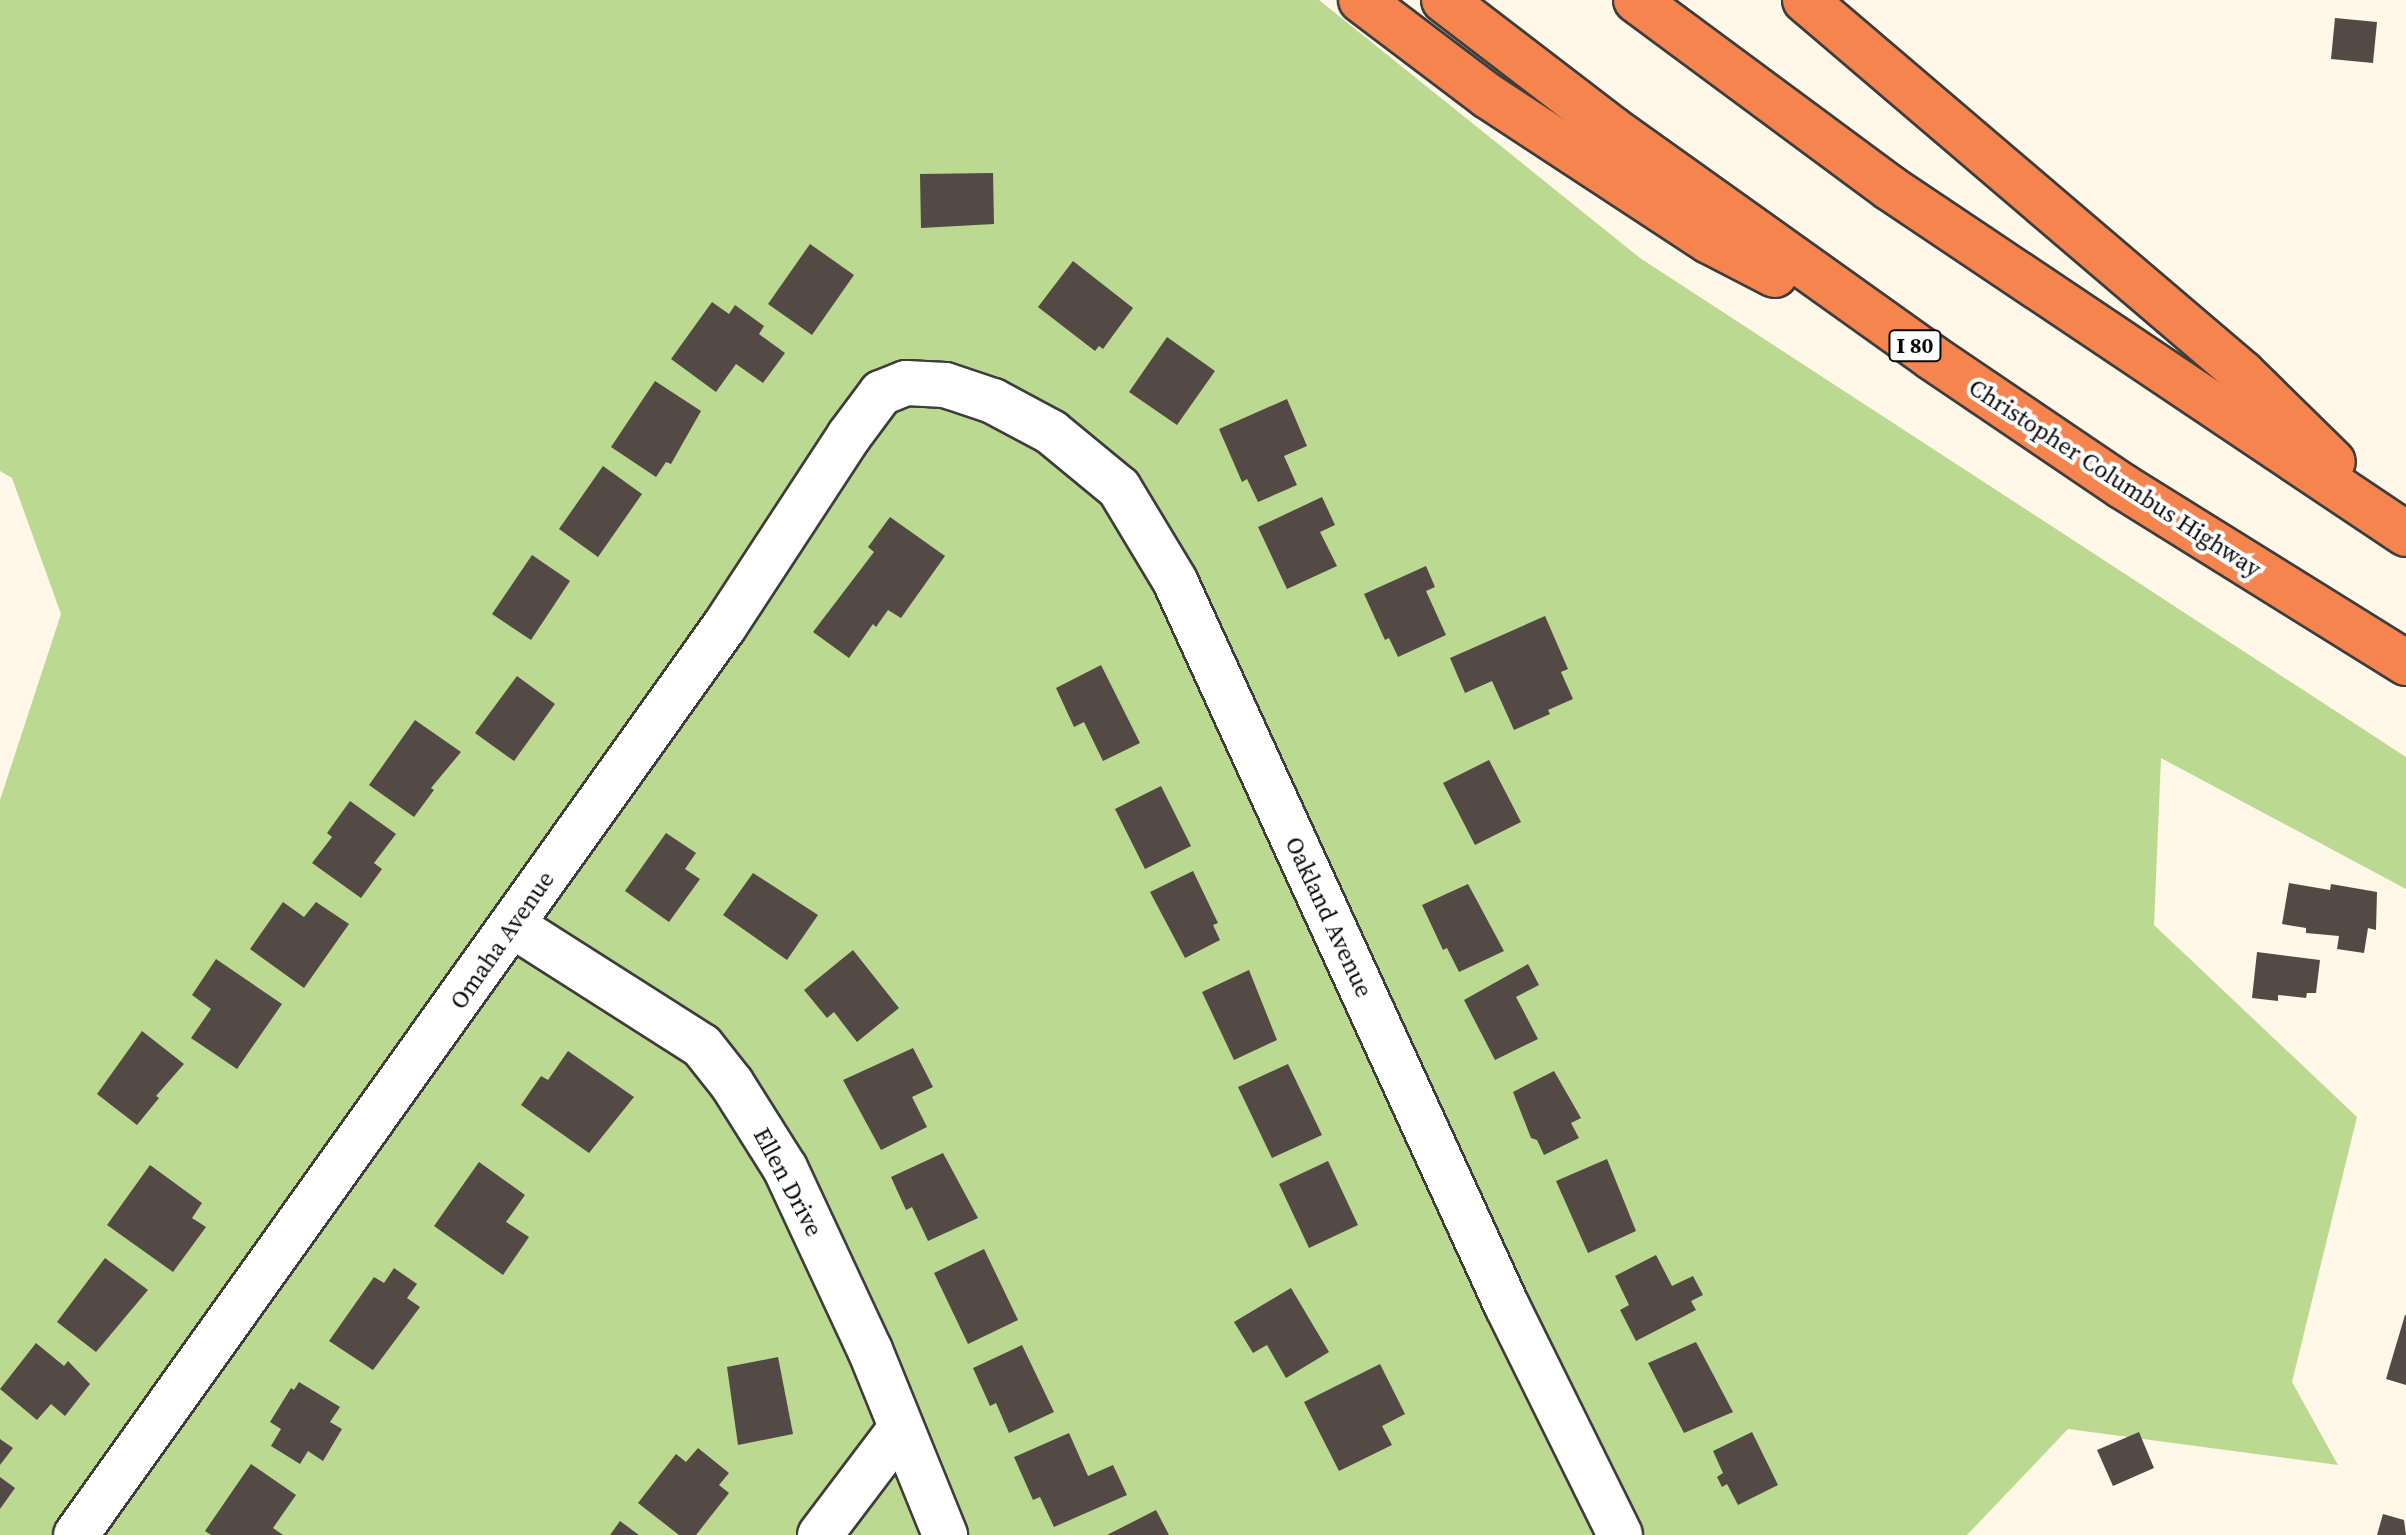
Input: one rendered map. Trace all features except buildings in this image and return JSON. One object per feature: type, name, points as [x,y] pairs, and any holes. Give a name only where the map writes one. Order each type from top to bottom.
[{"type":"highway","points":[[1361,0],[1488,96],[1709,241],[1933,358]]},
{"type":"highway","name":"Christopher Columbus Highway","points":[[1444,0],[1651,157],[1933,358],[2122,486],[2406,663]]},
{"type":"highway","points":[[1636,0],[1890,188],[2406,534]]},
{"type":"highway","points":[[1805,0],[2242,373],[2406,534]]},
{"type":"street","name":"Omaha Avenue","points":[[76,1535],[724,627],[849,436],[881,393],[906,383],[945,385]]},
{"type":"street","name":"Oakland Avenue","points":[[945,385],[993,401],[1051,432],[1119,488],[1175,581],[1507,1306],[1620,1535]]},
{"type":"street","name":"Ellen Drive","points":[[512,925],[702,1046],[732,1084],[785,1168],[870,1350],[945,1535]]},
{"type":"street","points":[[820,1535],[901,1428]]},
{"type":"green space","points":[[0,0],[1319,0],[1640,258],[2406,757],[2406,889],[2161,758],[2154,925],[2357,1117],[2292,1382],[2338,1465],[2068,1429],[1967,1535],[0,1535],[0,800],[61,614],[12,478],[0,471]]}]
